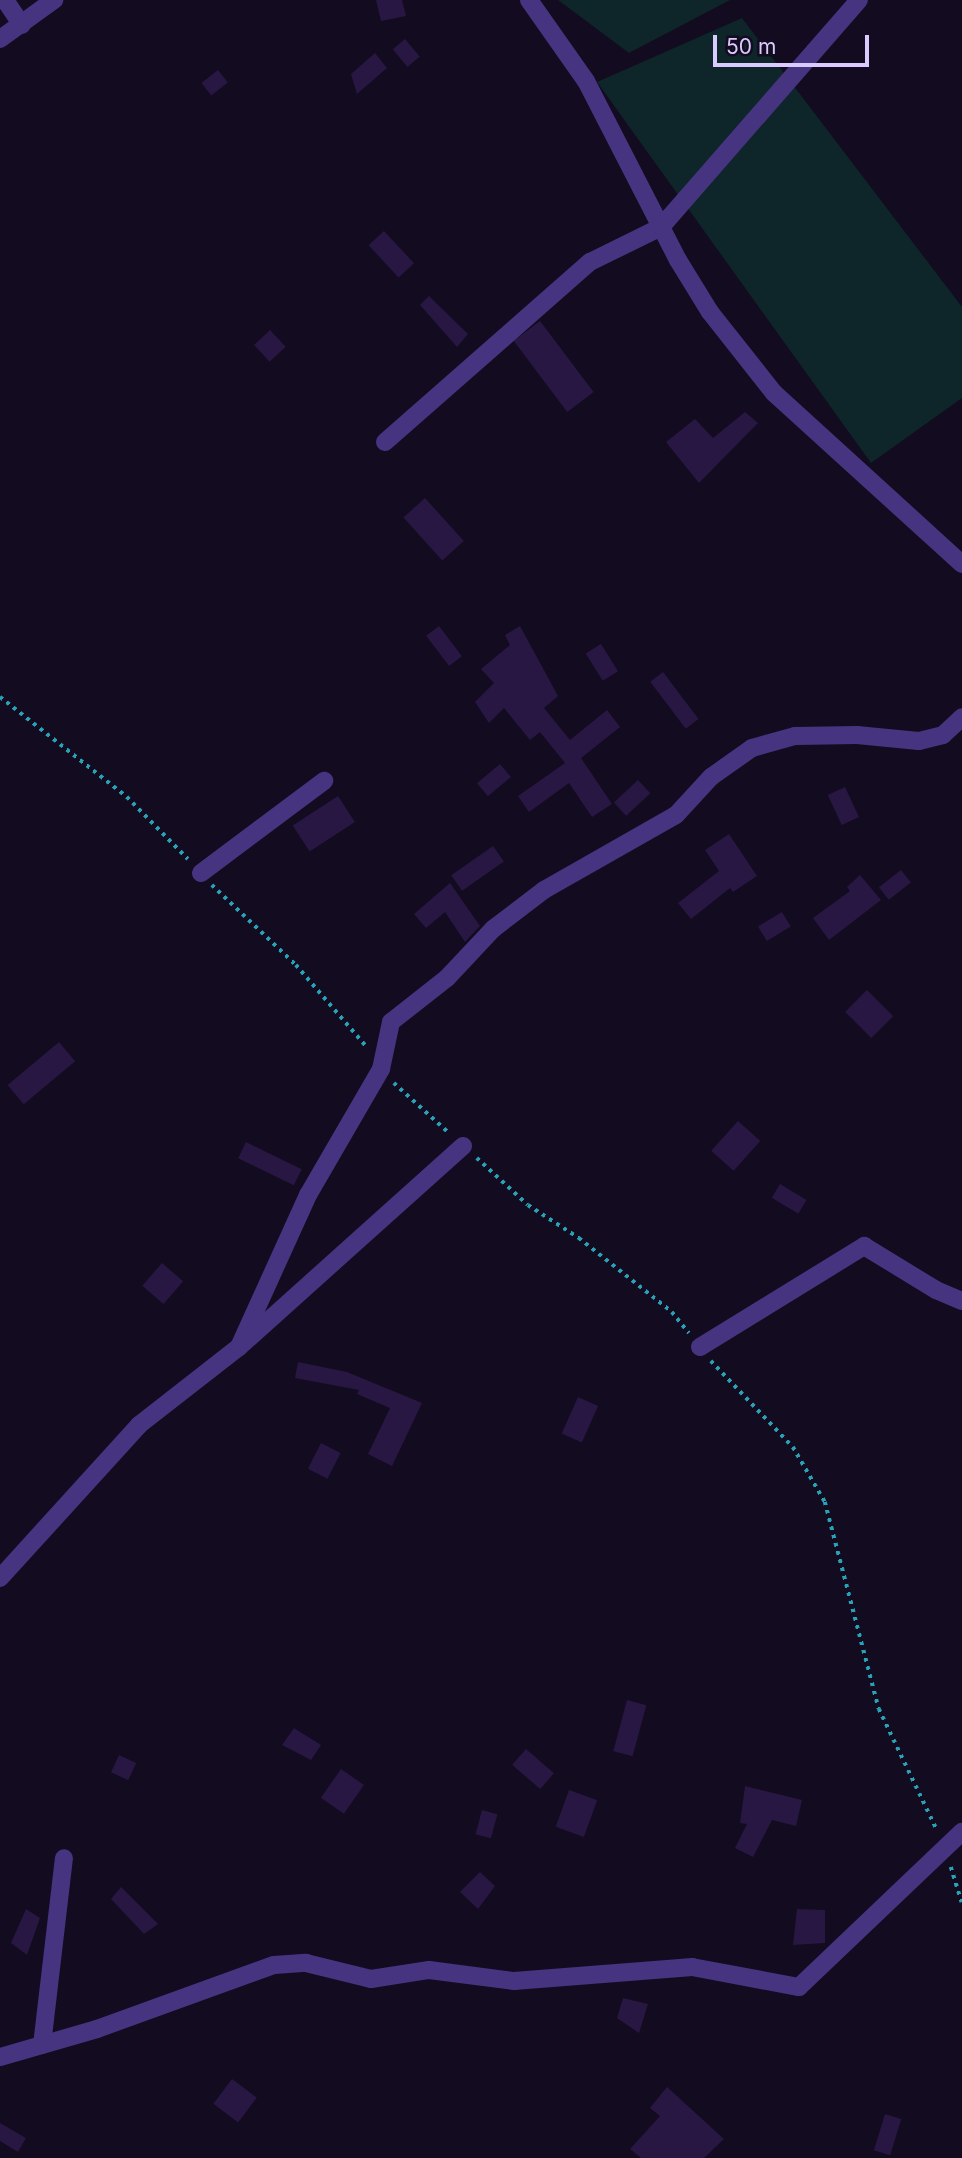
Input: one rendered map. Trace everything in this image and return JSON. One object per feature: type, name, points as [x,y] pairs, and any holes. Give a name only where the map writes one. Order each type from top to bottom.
[{"type":"street","points":[[5,0],[22,25]]},
{"type":"street","points":[[0,39],[54,0]]},
{"type":"street","points":[[529,0],[586,81],[661,227],[710,312],[774,393],[962,564]]},
{"type":"street","points":[[385,442],[590,262],[661,227],[859,0]]},
{"type":"street","points":[[239,1347],[308,1195],[381,1069],[391,1022],[447,978],[493,929],[544,890],[676,815],[710,777],[752,748],[795,736],[857,735],[919,741],[943,735],[962,717]]},
{"type":"street","points":[[201,873],[324,781]]},
{"type":"street","points":[[0,1578],[139,1425],[239,1347],[463,1146]]},
{"type":"street","points":[[700,1347],[864,1246],[936,1290],[962,1301]]},
{"type":"street","points":[[0,2057],[274,1965],[306,1963],[371,1979],[429,1970],[514,1981],[692,1967],[799,1987],[962,1832]]},
{"type":"street","points":[[42,2045],[64,1858]]},
{"type":"path","points":[[362,1040],[381,1069],[528,1205],[579,1238],[672,1312],[743,1399],[793,1447],[825,1503],[879,1709],[944,1847],[962,1902]]},
{"type":"green space","points":[[558,0],[730,0],[629,53]]},
{"type":"green space","points":[[742,18],[962,307],[962,398],[871,463],[597,82]]},
{"type":"building","points":[[376,0],[402,0],[406,16],[381,21]]},
{"type":"building","points":[[405,39],[420,57],[408,67],[393,49]]},
{"type":"building","points":[[375,53],[387,68],[357,94],[351,74]]},
{"type":"building","points":[[218,70],[228,83],[211,96],[201,83]]},
{"type":"building","points":[[384,231],[414,263],[399,278],[369,245]]},
{"type":"building","points":[[429,296],[468,334],[457,347],[420,305]]},
{"type":"building","points":[[540,321],[594,392],[567,412],[514,341]]},
{"type":"building","points":[[270,330],[286,347],[270,362],[254,345]]},
{"type":"building","points":[[745,412],[758,423],[699,483],[666,442],[695,419],[713,438]]},
{"type":"building","points":[[425,498],[464,541],[442,561],[403,517]]},
{"type":"building","points":[[439,626],[462,656],[449,666],[426,636]]},
{"type":"building","points":[[520,626],[558,696],[544,708],[570,740],[607,710],[620,727],[581,758],[612,804],[592,817],[569,783],[529,812],[518,796],[565,763],[540,732],[530,740],[504,708],[489,723],[475,702],[494,683],[481,669],[510,645],[505,635]]},
{"type":"building","points":[[601,644],[618,671],[603,681],[586,654]]},
{"type":"building","points":[[663,672],[699,719],[686,729],[650,682]]},
{"type":"building","points":[[500,764],[511,777],[488,796],[477,783]]},
{"type":"building","points":[[638,780],[650,793],[626,816],[614,803]]},
{"type":"building","points":[[845,787],[859,817],[842,825],[828,795]]},
{"type":"building","points":[[338,796],[355,822],[310,851],[293,825]]},
{"type":"building","points":[[729,834],[757,876],[733,892],[730,888],[691,919],[678,903],[719,871],[705,850]]},
{"type":"building","points":[[493,846],[504,862],[462,891],[451,875]]},
{"type":"building","points":[[901,870],[911,883],[889,900],[879,887]]},
{"type":"building","points":[[860,875],[881,900],[829,940],[813,918],[850,891],[847,887]]},
{"type":"building","points":[[450,883],[480,926],[465,942],[445,912],[426,928],[414,914]]},
{"type":"building","points":[[782,912],[791,927],[767,941],[758,926]]},
{"type":"building","points":[[867,990],[893,1016],[871,1038],[845,1012]]},
{"type":"building","points":[[59,1042],[75,1061],[24,1104],[8,1085]]},
{"type":"building","points":[[738,1121],[760,1141],[734,1171],[711,1151]]},
{"type":"building","points":[[246,1142],[302,1169],[294,1185],[238,1158]]},
{"type":"building","points":[[780,1184],[807,1200],[798,1214],[772,1198]]},
{"type":"building","points":[[162,1263],[183,1281],[163,1304],[142,1286]]},
{"type":"building","points":[[298,1362],[347,1372],[422,1403],[392,1466],[368,1454],[390,1408],[357,1394],[359,1390],[295,1378]]},
{"type":"building","points":[[578,1397],[598,1406],[582,1442],[562,1434]]},
{"type":"building","points":[[321,1443],[341,1453],[327,1479],[308,1469]]},
{"type":"building","points":[[627,1700],[646,1705],[633,1756],[613,1751]]},
{"type":"building","points":[[294,1728],[321,1745],[311,1760],[282,1745]]},
{"type":"building","points":[[526,1749],[554,1773],[540,1789],[512,1765]]},
{"type":"building","points":[[119,1755],[136,1763],[128,1780],[111,1772]]},
{"type":"building","points":[[341,1769],[364,1785],[344,1814],[321,1798]]},
{"type":"building","points":[[745,1786],[802,1800],[796,1826],[772,1820],[753,1857],[735,1848],[747,1824],[740,1823]]},
{"type":"building","points":[[569,1790],[597,1800],[584,1837],[556,1827]]},
{"type":"building","points":[[482,1810],[497,1814],[491,1838],[476,1834]]},
{"type":"building","points":[[480,1872],[495,1886],[478,1909],[460,1892]]},
{"type":"building","points":[[121,1887],[158,1924],[144,1934],[111,1899]]},
{"type":"building","points":[[26,1909],[40,1918],[27,1955],[11,1943]]},
{"type":"building","points":[[797,1909],[825,1910],[825,1943],[793,1945]]},
{"type":"building","points":[[623,1998],[648,2004],[639,2033],[617,2018]]},
{"type":"building","points":[[232,2079],[257,2098],[238,2122],[213,2104]]},
{"type":"building","points":[[667,2087],[724,2139],[704,2158],[641,2158],[630,2149],[660,2116],[650,2108]]},
{"type":"building","points":[[885,2114],[901,2119],[890,2155],[874,2150]]},
{"type":"building","points":[[0,2123],[26,2138],[18,2152],[0,2141]]}]
